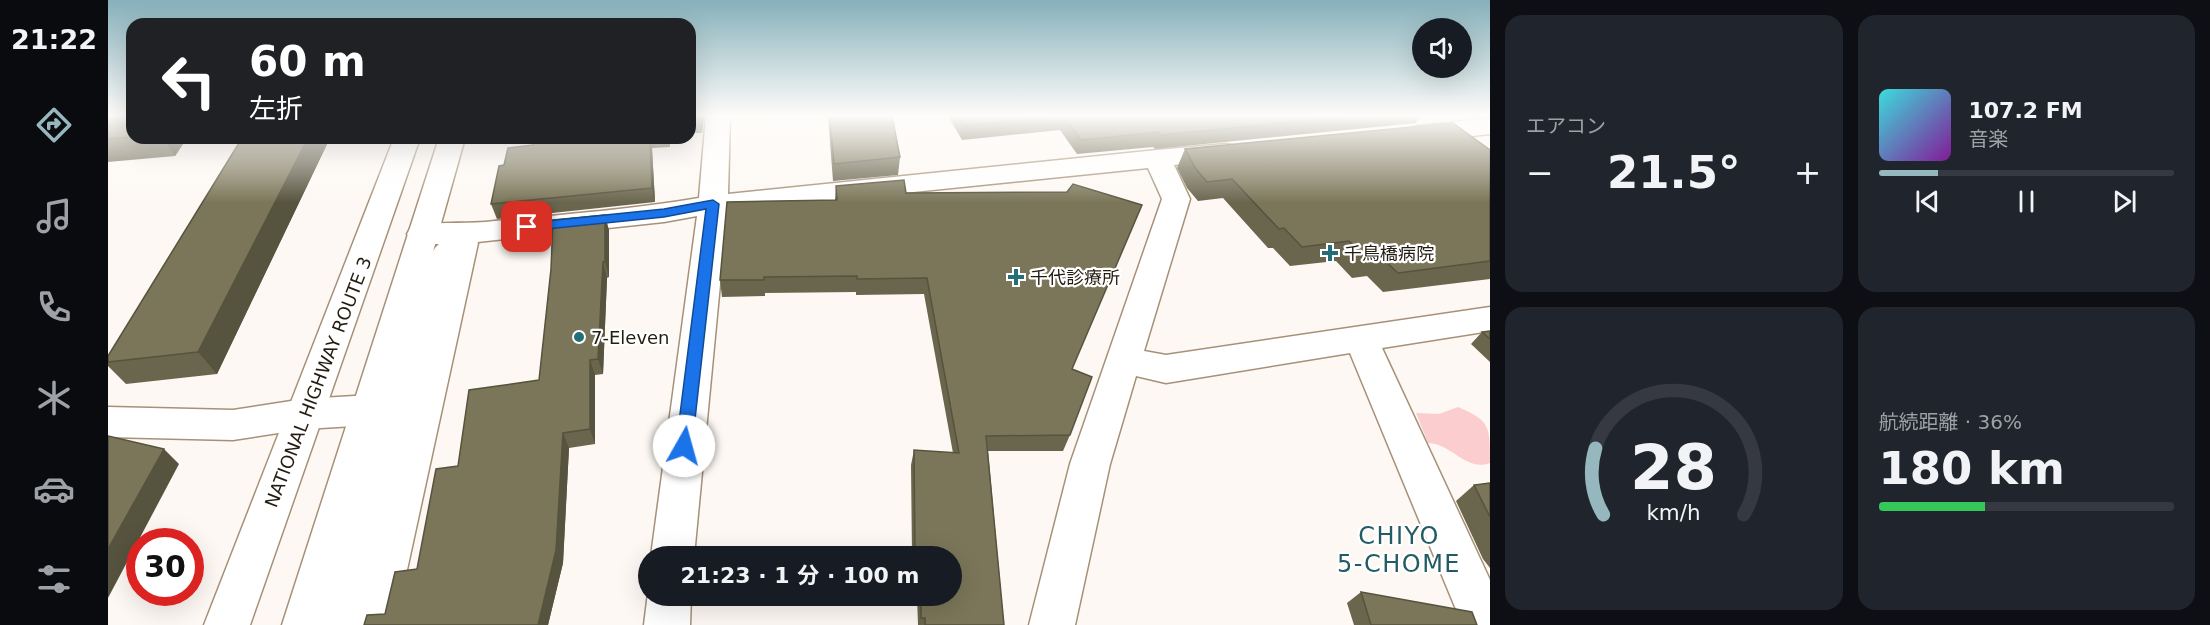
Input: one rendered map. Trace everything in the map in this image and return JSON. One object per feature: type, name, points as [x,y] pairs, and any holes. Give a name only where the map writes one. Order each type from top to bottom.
[{"type":"main road","name":"NATIONAL HIGHWAY ROUTE 3","points":[[227,625],[404,145]]},
{"type":"main road","points":[[305,625],[450,145]]},
{"type":"main road","points":[[673,546],[713,204],[716,145]]},
{"type":"main road","points":[[422,234],[459,234],[652,214],[713,204],[1252,150]]},
{"type":"main road","points":[[1052,625],[1090,464],[1176,199],[1157,158]]},
{"type":"main road","points":[[1122,360],[1166,369],[1490,319]]},
{"type":"main road","points":[[1361,339],[1471,592],[1490,615]]},
{"type":"main road","points":[[108,422],[233,425],[304,414],[371,410]]},
{"type":"main road","points":[[667,625],[668,606]]},
{"type":"street","points":[[338,625],[421,325],[445,251],[466,243],[376,625]]},
{"type":"shaded area","points":[[1458,407],[1476,416],[1486,426],[1490,440],[1490,463],[1473,464],[1444,447],[1428,443],[1416,413],[1439,414]]},
{"type":"building","points":[[238,145],[304,145],[198,352],[108,362],[108,356]]},
{"type":"building","points":[[532,145],[650,145],[652,188],[491,204],[499,166],[504,165],[508,148]]},
{"type":"building","points":[[832,145],[898,145],[900,157],[834,164]]},
{"type":"building","points":[[1225,145],[1483,145],[1490,150],[1490,261],[1398,273],[1381,257],[1366,258],[1349,241],[1302,247],[1284,228],[1279,229],[1232,179],[1207,182],[1196,169],[1185,149]]},
{"type":"building","points":[[904,180],[906,193],[1067,192],[1073,184],[1142,205],[1072,369],[1092,377],[1070,435],[986,436],[1004,625],[925,625],[925,618],[921,618],[921,606],[962,606],[962,546],[915,546],[914,450],[959,453],[927,278],[857,279],[857,276],[720,280],[727,202],[837,200],[836,186]]},
{"type":"building","points":[[605,215],[605,262],[603,262],[598,359],[590,360],[590,429],[563,433],[556,550],[538,625],[364,625],[367,615],[385,614],[395,572],[417,569],[436,469],[458,466],[469,390],[539,380],[551,269],[553,220]]},
{"type":"building","points":[[1490,331],[1490,339],[1482,332]]},
{"type":"building","points":[[108,436],[164,449],[108,549]]},
{"type":"building","points":[[1490,483],[1490,517],[1474,485]]},
{"type":"building","points":[[1361,592],[1472,612],[1477,625],[1371,625]]},
{"type":"place","name":"千鳥橋病院","points":[[1330,253]]},
{"type":"place","name":"千代診療所","points":[[1016,277]]},
{"type":"place","name":"7-Eleven","points":[[579,337]]},
{"type":"district","name":"CHIYO 5-CHOME","points":[[1399,550]]},
{"type":"route","points":[[527,227],[664,213],[713,204],[684,446]]}]
